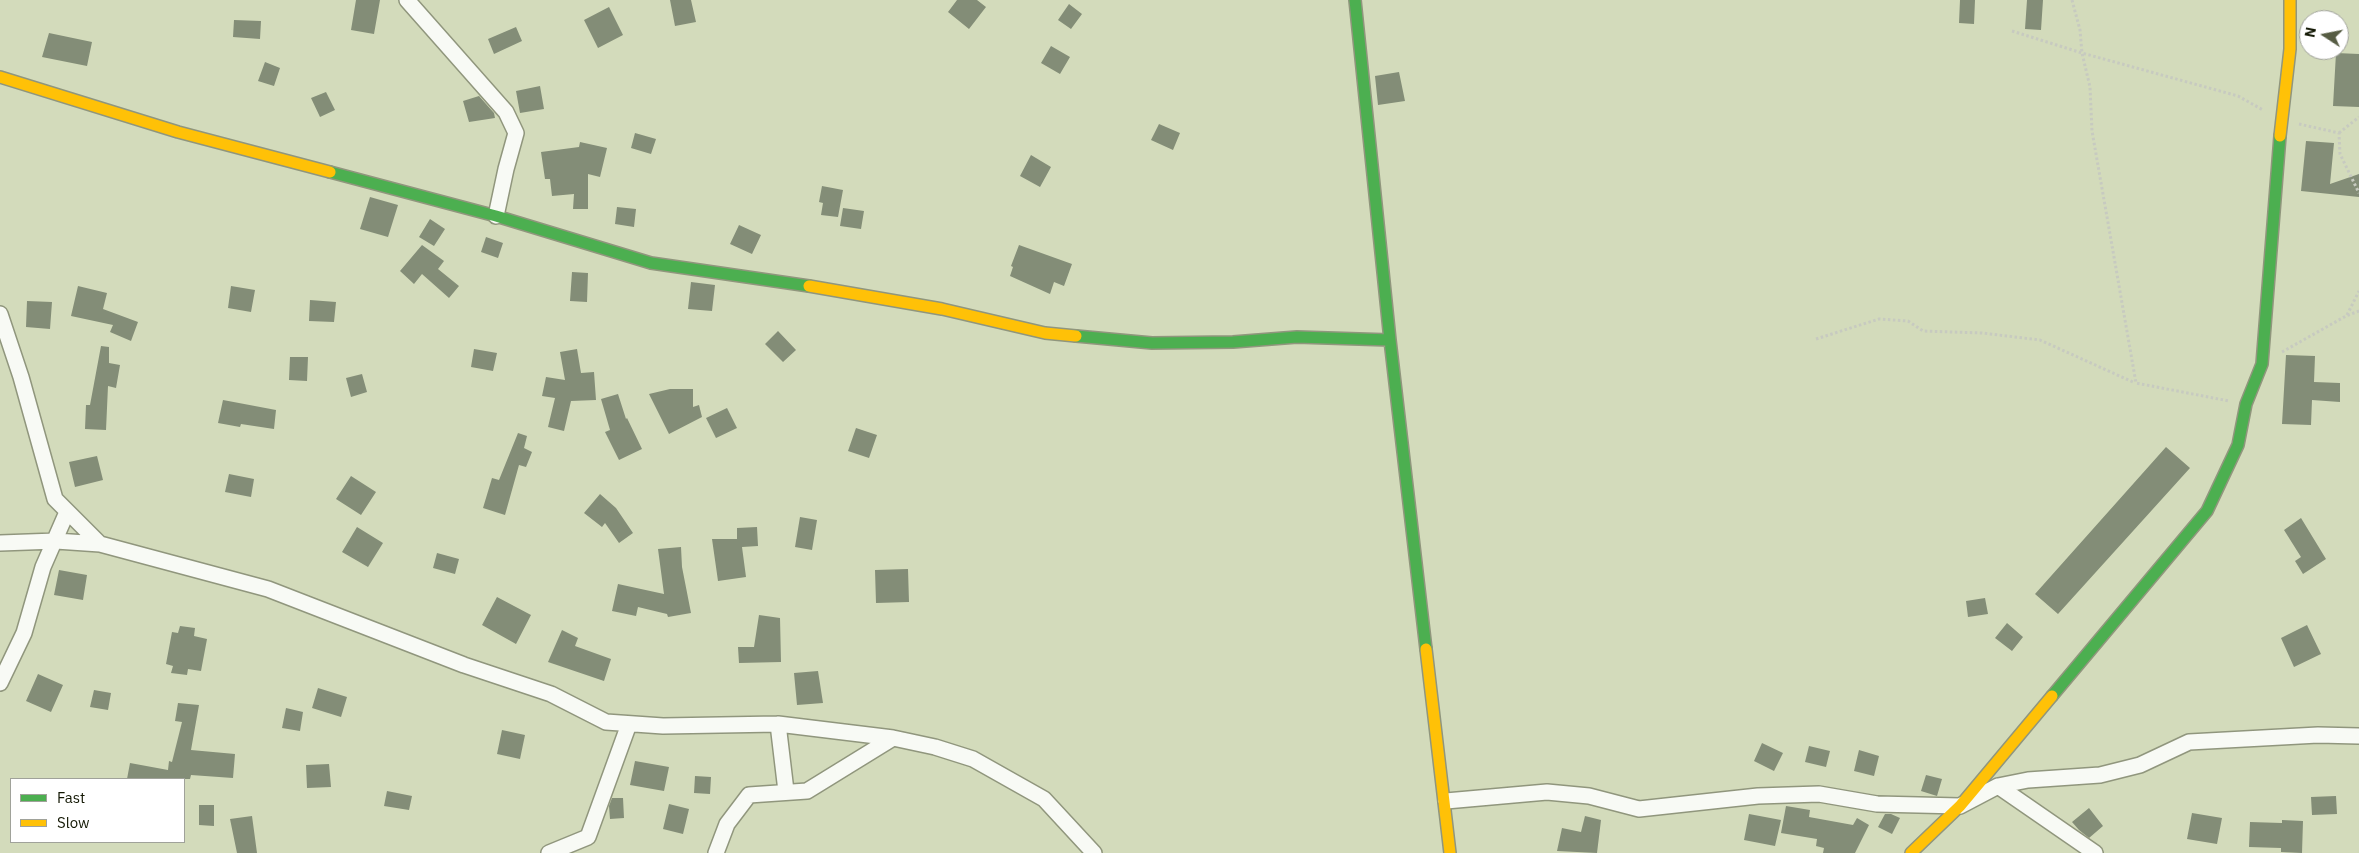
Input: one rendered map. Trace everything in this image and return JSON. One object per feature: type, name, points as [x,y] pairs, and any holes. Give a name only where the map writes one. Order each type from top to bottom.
[{"type":"street","points":[[407,0],[506,112],[516,133],[496,216]]},
{"type":"street","points":[[1355,0],[1390,340],[1446,800],[1450,853]]},
{"type":"street","points":[[1911,853],[1960,806],[2206,511],[2224,478],[2238,445],[2246,404],[2262,364],[2281,120],[2290,49],[2290,0]]},
{"type":"street","points":[[0,76],[178,132],[496,216],[651,263],[853,293],[942,309],[1045,333],[1152,343],[1233,342],[1297,337],[1390,340]]},
{"type":"street","points":[[0,314],[21,377],[55,499],[100,544]]},
{"type":"street","points":[[0,683],[24,633],[43,567],[56,541],[67,512]]},
{"type":"street","points":[[0,543],[56,541],[100,544],[268,589],[464,665],[552,694],[606,722],[663,726],[778,724],[893,738],[936,747],[973,760],[1044,800],[1094,853]]},
{"type":"street","points":[[549,853],[588,837],[629,724]]},
{"type":"street","points":[[778,724],[786,792]]},
{"type":"street","points":[[1446,800],[1547,792],[1589,796],[1640,809],[1758,796],[1819,794],[1877,804],[1960,806],[1998,786],[2028,780],[2100,775],[2140,765],[2189,742],[2318,735],[2359,736]]},
{"type":"street","points":[[716,853],[727,824],[749,796],[807,791],[893,738]]},
{"type":"street","points":[[1998,786],[2095,853]]},
{"type":"path","points":[[2072,0],[2080,30],[2082,53],[2090,87],[2092,132],[2136,383]]},
{"type":"path","points":[[2012,31],[2082,53],[2238,96],[2281,120],[2338,133]]},
{"type":"path","points":[[2338,133],[2359,117]]},
{"type":"path","points":[[2338,133],[2340,154],[2359,193]]},
{"type":"path","points":[[2346,316],[2359,290]]},
{"type":"path","points":[[2262,364],[2346,316],[2359,311]]},
{"type":"path","points":[[1816,339],[1879,319],[1908,321],[1923,331],[1982,333],[2040,340],[2136,383],[2246,404]]},
{"type":"building","points":[[356,0],[380,0],[374,34],[351,30]]},
{"type":"building","points":[[670,0],[691,0],[696,22],[675,26]]},
{"type":"building","points":[[957,0],[977,0],[986,7],[969,29],[948,12]]},
{"type":"building","points":[[1960,0],[1975,0],[1974,24],[1959,23]]},
{"type":"building","points":[[2027,0],[2043,0],[2041,30],[2025,29]]},
{"type":"building","points":[[1069,4],[1082,14],[1071,29],[1058,20]]},
{"type":"building","points":[[609,7],[623,35],[598,48],[584,20]]},
{"type":"building","points":[[234,20],[261,21],[260,39],[233,37]]},
{"type":"building","points":[[516,27],[522,41],[494,54],[488,39]]},
{"type":"building","points":[[49,33],[92,42],[87,66],[42,57]]},
{"type":"building","points":[[1051,46],[1070,57],[1060,74],[1041,63]]},
{"type":"building","points":[[2349,54],[2359,54],[2359,107],[2333,106],[2336,60],[2349,60]]},
{"type":"building","points":[[265,62],[280,68],[274,86],[258,81]]},
{"type":"building","points":[[1399,72],[1405,101],[1378,105],[1375,76]]},
{"type":"building","points":[[540,86],[544,109],[520,113],[516,91]]},
{"type":"building","points":[[326,92],[335,110],[320,117],[311,98]]},
{"type":"building","points":[[479,96],[494,113],[495,118],[469,122],[463,101]]},
{"type":"building","points":[[1159,124],[1180,133],[1173,150],[1151,140]]},
{"type":"building","points":[[635,133],[656,139],[651,154],[631,148]]},
{"type":"building","points":[[2306,141],[2334,143],[2330,184],[2359,174],[2359,197],[2301,191]]},
{"type":"building","points":[[580,142],[607,148],[600,177],[588,174],[588,209],[573,209],[574,194],[552,196],[550,179],[545,179],[541,152],[579,147]]},
{"type":"building","points":[[1031,155],[1051,167],[1040,187],[1020,176]]},
{"type":"building","points":[[822,186],[843,190],[838,217],[821,215],[823,203],[819,202]]},
{"type":"building","points":[[370,197],[398,205],[388,237],[360,229]]},
{"type":"building","points":[[617,207],[636,209],[634,227],[615,224]]},
{"type":"building","points":[[843,208],[864,211],[861,229],[840,226]]},
{"type":"building","points":[[430,219],[445,229],[434,246],[419,237]]},
{"type":"building","points":[[739,225],[761,235],[752,254],[730,244]]},
{"type":"building","points":[[486,237],[503,243],[498,258],[481,252]]},
{"type":"building","points":[[422,245],[444,261],[438,269],[459,286],[449,298],[422,274],[414,284],[400,271]]},
{"type":"building","points":[[1019,245],[1072,264],[1064,286],[1054,282],[1050,294],[1010,276],[1013,267],[1011,266]]},
{"type":"building","points":[[572,272],[588,273],[587,302],[570,301]]},
{"type":"building","points":[[691,282],[715,285],[712,311],[688,309]]},
{"type":"building","points":[[78,286],[107,293],[103,309],[138,322],[131,341],[110,332],[113,325],[71,316]]},
{"type":"building","points":[[231,286],[255,290],[251,312],[228,308]]},
{"type":"building","points":[[310,300],[336,302],[334,322],[309,321]]},
{"type":"building","points":[[27,301],[52,302],[50,329],[26,327]]},
{"type":"building","points":[[778,331],[796,350],[783,362],[765,344]]},
{"type":"building","points":[[101,346],[109,347],[109,363],[120,365],[116,388],[108,386],[106,430],[85,429],[86,405],[90,405]]},
{"type":"building","points":[[474,349],[497,353],[493,371],[471,367]]},
{"type":"building","points":[[577,349],[581,373],[594,372],[596,400],[571,401],[564,431],[548,427],[555,398],[542,396],[546,377],[565,380],[560,352]]},
{"type":"building","points":[[2286,355],[2315,356],[2314,382],[2340,383],[2340,402],[2312,400],[2311,425],[2282,424]]},
{"type":"building","points":[[290,357],[308,357],[307,381],[289,380]]},
{"type":"building","points":[[362,374],[367,392],[351,397],[346,378]]},
{"type":"building","points":[[670,389],[693,389],[693,407],[699,405],[702,417],[669,434],[649,394]]},
{"type":"building","points":[[618,394],[626,419],[642,449],[619,460],[605,432],[610,430],[601,399]]},
{"type":"building","points":[[223,400],[276,410],[274,429],[241,424],[240,427],[218,423]]},
{"type":"building","points":[[727,408],[737,428],[716,438],[706,418]]},
{"type":"building","points":[[856,428],[877,435],[869,458],[848,451]]},
{"type":"building","points":[[518,433],[527,436],[524,448],[532,452],[526,467],[519,465],[505,515],[483,508],[492,478],[499,480]]},
{"type":"building","points":[[2166,447],[2190,468],[2058,614],[2035,594]]},
{"type":"building","points":[[97,456],[103,480],[75,487],[69,462]]},
{"type":"building","points":[[229,474],[254,479],[251,497],[225,492]]},
{"type":"building","points":[[351,476],[376,492],[361,515],[336,499]]},
{"type":"building","points":[[600,494],[616,508],[633,533],[619,543],[605,523],[602,527],[584,513]]},
{"type":"building","points":[[800,517],[817,520],[812,550],[795,547]]},
{"type":"building","points":[[2301,518],[2326,559],[2303,574],[2295,561],[2301,557],[2284,530]]},
{"type":"building","points":[[357,527],[383,543],[368,567],[342,552]]},
{"type":"building","points":[[757,527],[758,546],[742,547],[746,577],[718,581],[712,539],[737,539],[737,528]]},
{"type":"building","points":[[681,547],[682,567],[691,613],[668,617],[667,614],[638,607],[636,616],[612,611],[618,584],[664,594],[658,549]]},
{"type":"building","points":[[437,553],[459,559],[455,574],[433,568]]},
{"type":"building","points":[[908,569],[909,602],[876,603],[875,570]]},
{"type":"building","points":[[59,570],[87,575],[83,600],[54,595]]},
{"type":"building","points":[[497,597],[531,615],[516,644],[482,625]]},
{"type":"building","points":[[1985,598],[1988,614],[1968,617],[1966,601]]},
{"type":"building","points":[[759,615],[780,618],[781,662],[739,663],[738,647],[754,647]]},
{"type":"building","points":[[2007,623],[2023,637],[2012,651],[1995,638]]},
{"type":"building","points":[[2307,625],[2321,654],[2294,667],[2281,638]]},
{"type":"building","points":[[180,626],[195,628],[194,636],[207,639],[201,671],[188,669],[187,675],[171,673],[173,666],[166,664],[172,632],[178,633]]},
{"type":"building","points":[[562,630],[578,638],[575,646],[611,659],[604,681],[548,662]]},
{"type":"building","points":[[818,671],[823,703],[797,705],[794,673]]},
{"type":"building","points":[[38,674],[63,685],[51,712],[26,701]]},
{"type":"building","points":[[318,688],[347,697],[341,717],[312,708]]},
{"type":"building","points":[[94,690],[111,693],[108,710],[90,707]]},
{"type":"building","points":[[178,703],[199,705],[191,750],[235,754],[233,778],[191,775],[190,779],[127,778],[130,763],[168,770],[169,761],[172,762],[182,722],[175,721]]},
{"type":"building","points":[[286,708],[303,712],[300,731],[282,728]]},
{"type":"building","points":[[502,730],[525,735],[520,759],[497,754]]},
{"type":"building","points":[[1762,743],[1783,753],[1774,771],[1754,761]]},
{"type":"building","points":[[1809,746],[1830,751],[1826,767],[1805,762]]},
{"type":"building","points":[[1859,750],[1879,756],[1874,776],[1854,771]]},
{"type":"building","points":[[635,761],[669,767],[664,791],[630,785]]},
{"type":"building","points":[[329,764],[331,787],[307,788],[306,765]]},
{"type":"building","points":[[1926,775],[1942,779],[1937,796],[1921,791]]},
{"type":"building","points":[[695,776],[711,777],[710,794],[694,793]]},
{"type":"building","points":[[387,791],[412,796],[409,810],[384,806]]},
{"type":"building","points":[[2336,796],[2337,814],[2312,815],[2311,797]]},
{"type":"building","points":[[612,798],[623,798],[624,818],[610,819],[609,806]]},
{"type":"building","points":[[669,804],[689,809],[683,834],[663,829]]},
{"type":"building","points":[[199,805],[214,805],[214,826],[199,825]]},
{"type":"building","points":[[1786,806],[1810,810],[1809,817],[1853,825],[1857,818],[1869,825],[1855,853],[1823,853],[1824,848],[1816,846],[1817,839],[1781,833]]},
{"type":"building","points":[[2089,808],[2103,826],[2089,838],[2072,822]]},
{"type":"building","points":[[2192,813],[2222,818],[2217,844],[2187,839]]},
{"type":"building","points":[[1749,814],[1781,820],[1775,846],[1744,840]]},
{"type":"building","points":[[1885,814],[1891,814],[1900,818],[1892,834],[1878,827]]},
{"type":"building","points":[[252,816],[257,853],[237,853],[230,819]]},
{"type":"building","points":[[1585,816],[1601,820],[1597,853],[1557,851],[1562,828],[1581,832]]},
{"type":"building","points":[[2282,820],[2303,821],[2302,853],[2281,852],[2281,848],[2249,847],[2250,822],[2282,823]]},
{"type":"traffic: fast","points":[[1355,0],[1390,340],[1426,649]]},
{"type":"traffic: fast","points":[[2052,696],[2207,511],[2238,445],[2246,404],[2262,364],[2280,136]]},
{"type":"traffic: fast","points":[[330,172],[496,216],[651,263],[809,286]]},
{"type":"traffic: fast","points":[[1076,336],[1152,343],[1233,342],[1297,337],[1390,340]]},
{"type":"traffic: slow","points":[[2280,136],[2290,49],[2290,0]]},
{"type":"traffic: slow","points":[[0,77],[178,132],[330,172]]},
{"type":"traffic: slow","points":[[809,286],[942,309],[1045,333],[1076,336]]},
{"type":"traffic: slow","points":[[1426,649],[1450,853]]},
{"type":"traffic: slow","points":[[1911,853],[1960,806],[2052,696]]}]
